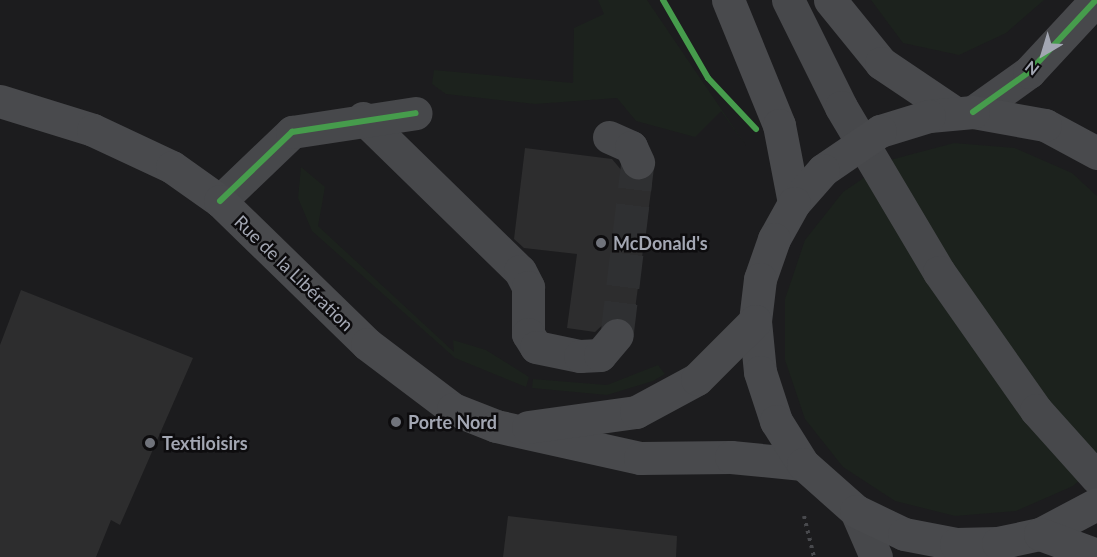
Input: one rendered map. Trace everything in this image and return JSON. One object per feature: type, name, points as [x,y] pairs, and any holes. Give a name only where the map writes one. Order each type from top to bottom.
[{"type":"main road","points":[[728,0],[779,125],[794,203]]},
{"type":"main road","points":[[830,0],[881,63],[964,112]]},
{"type":"main road","name":"Rue de la Libération","points":[[0,101],[93,130],[138,150],[220,201],[367,344],[429,395],[476,419],[640,458],[731,457],[803,464]]},
{"type":"main road","points":[[1097,153],[1046,125],[964,112],[904,122],[863,142],[823,170],[794,203],[774,239],[760,279],[755,321],[760,372],[776,421],[803,464],[856,511],[904,534],[951,551],[1040,534],[1097,504]]},
{"type":"main road","name":"Rue de la Libération","points":[[515,429],[636,412],[697,379],[755,321]]},
{"type":"main road","points":[[1040,534],[1097,555]]},
{"type":"street","points":[[770,0],[809,47]]},
{"type":"street","points":[[789,0],[809,47],[863,142],[975,325],[1036,410],[1097,478]]},
{"type":"street","points":[[964,112],[1029,72],[1095,0]]},
{"type":"street","points":[[220,201],[292,132],[363,118],[416,113]]},
{"type":"street","points":[[363,118],[520,271],[528,287],[528,334],[536,346],[580,356],[600,355],[617,335]]},
{"type":"street","points":[[609,137],[631,147],[638,162]]},
{"type":"street","points":[[856,511],[876,557]]},
{"type":"path","points":[[801,507],[814,557]]},
{"type":"shaded area","points":[[0,0],[1097,0],[1097,557],[0,557]]},
{"type":"shaded area","points":[[598,0],[647,0],[747,147],[721,111],[695,137],[636,121],[617,98],[535,104],[446,94],[432,84],[434,70],[573,83],[574,28],[604,14]]},
{"type":"shaded area","points":[[871,0],[1044,0],[1006,33],[959,55],[903,43]]},
{"type":"shaded area","points":[[954,143],[1015,148],[1072,173],[1097,196],[1097,464],[1073,486],[1016,511],[955,516],[895,501],[843,467],[805,419],[785,360],[785,299],[805,240],[843,192],[890,160]]},
{"type":"shaded area","points":[[301,167],[325,187],[318,226],[454,352],[453,340],[486,350],[529,377],[526,387],[455,358],[312,231],[298,198]]},
{"type":"shaded area","points":[[658,365],[665,374],[653,381],[607,395],[532,388],[533,379],[607,385]]},
{"type":"building","name":"McDonald's","points":[[525,148],[612,159],[628,178],[646,179],[646,183],[652,184],[633,324],[620,317],[610,318],[595,332],[567,328],[577,254],[524,248],[514,239]]},
{"type":"building","points":[[21,290],[193,358],[120,525],[111,520],[96,557],[0,557],[0,345]]},
{"type":"building","points":[[508,516],[677,536],[676,557],[503,557]]},
{"type":"tunnel","points":[[617,335],[638,162]]},
{"type":"cycle path","points":[[663,0],[708,78],[756,129]]},
{"type":"cycle path","points":[[973,112],[1029,72],[1096,0]]},
{"type":"cycle path","points":[[220,201],[292,132],[416,113]]},
{"type":"place","name":"McDonald's","points":[[601,243]]},
{"type":"place","name":"Porte Nord","points":[[396,422]]},
{"type":"place","name":"Textiloisirs","points":[[150,443]]}]
